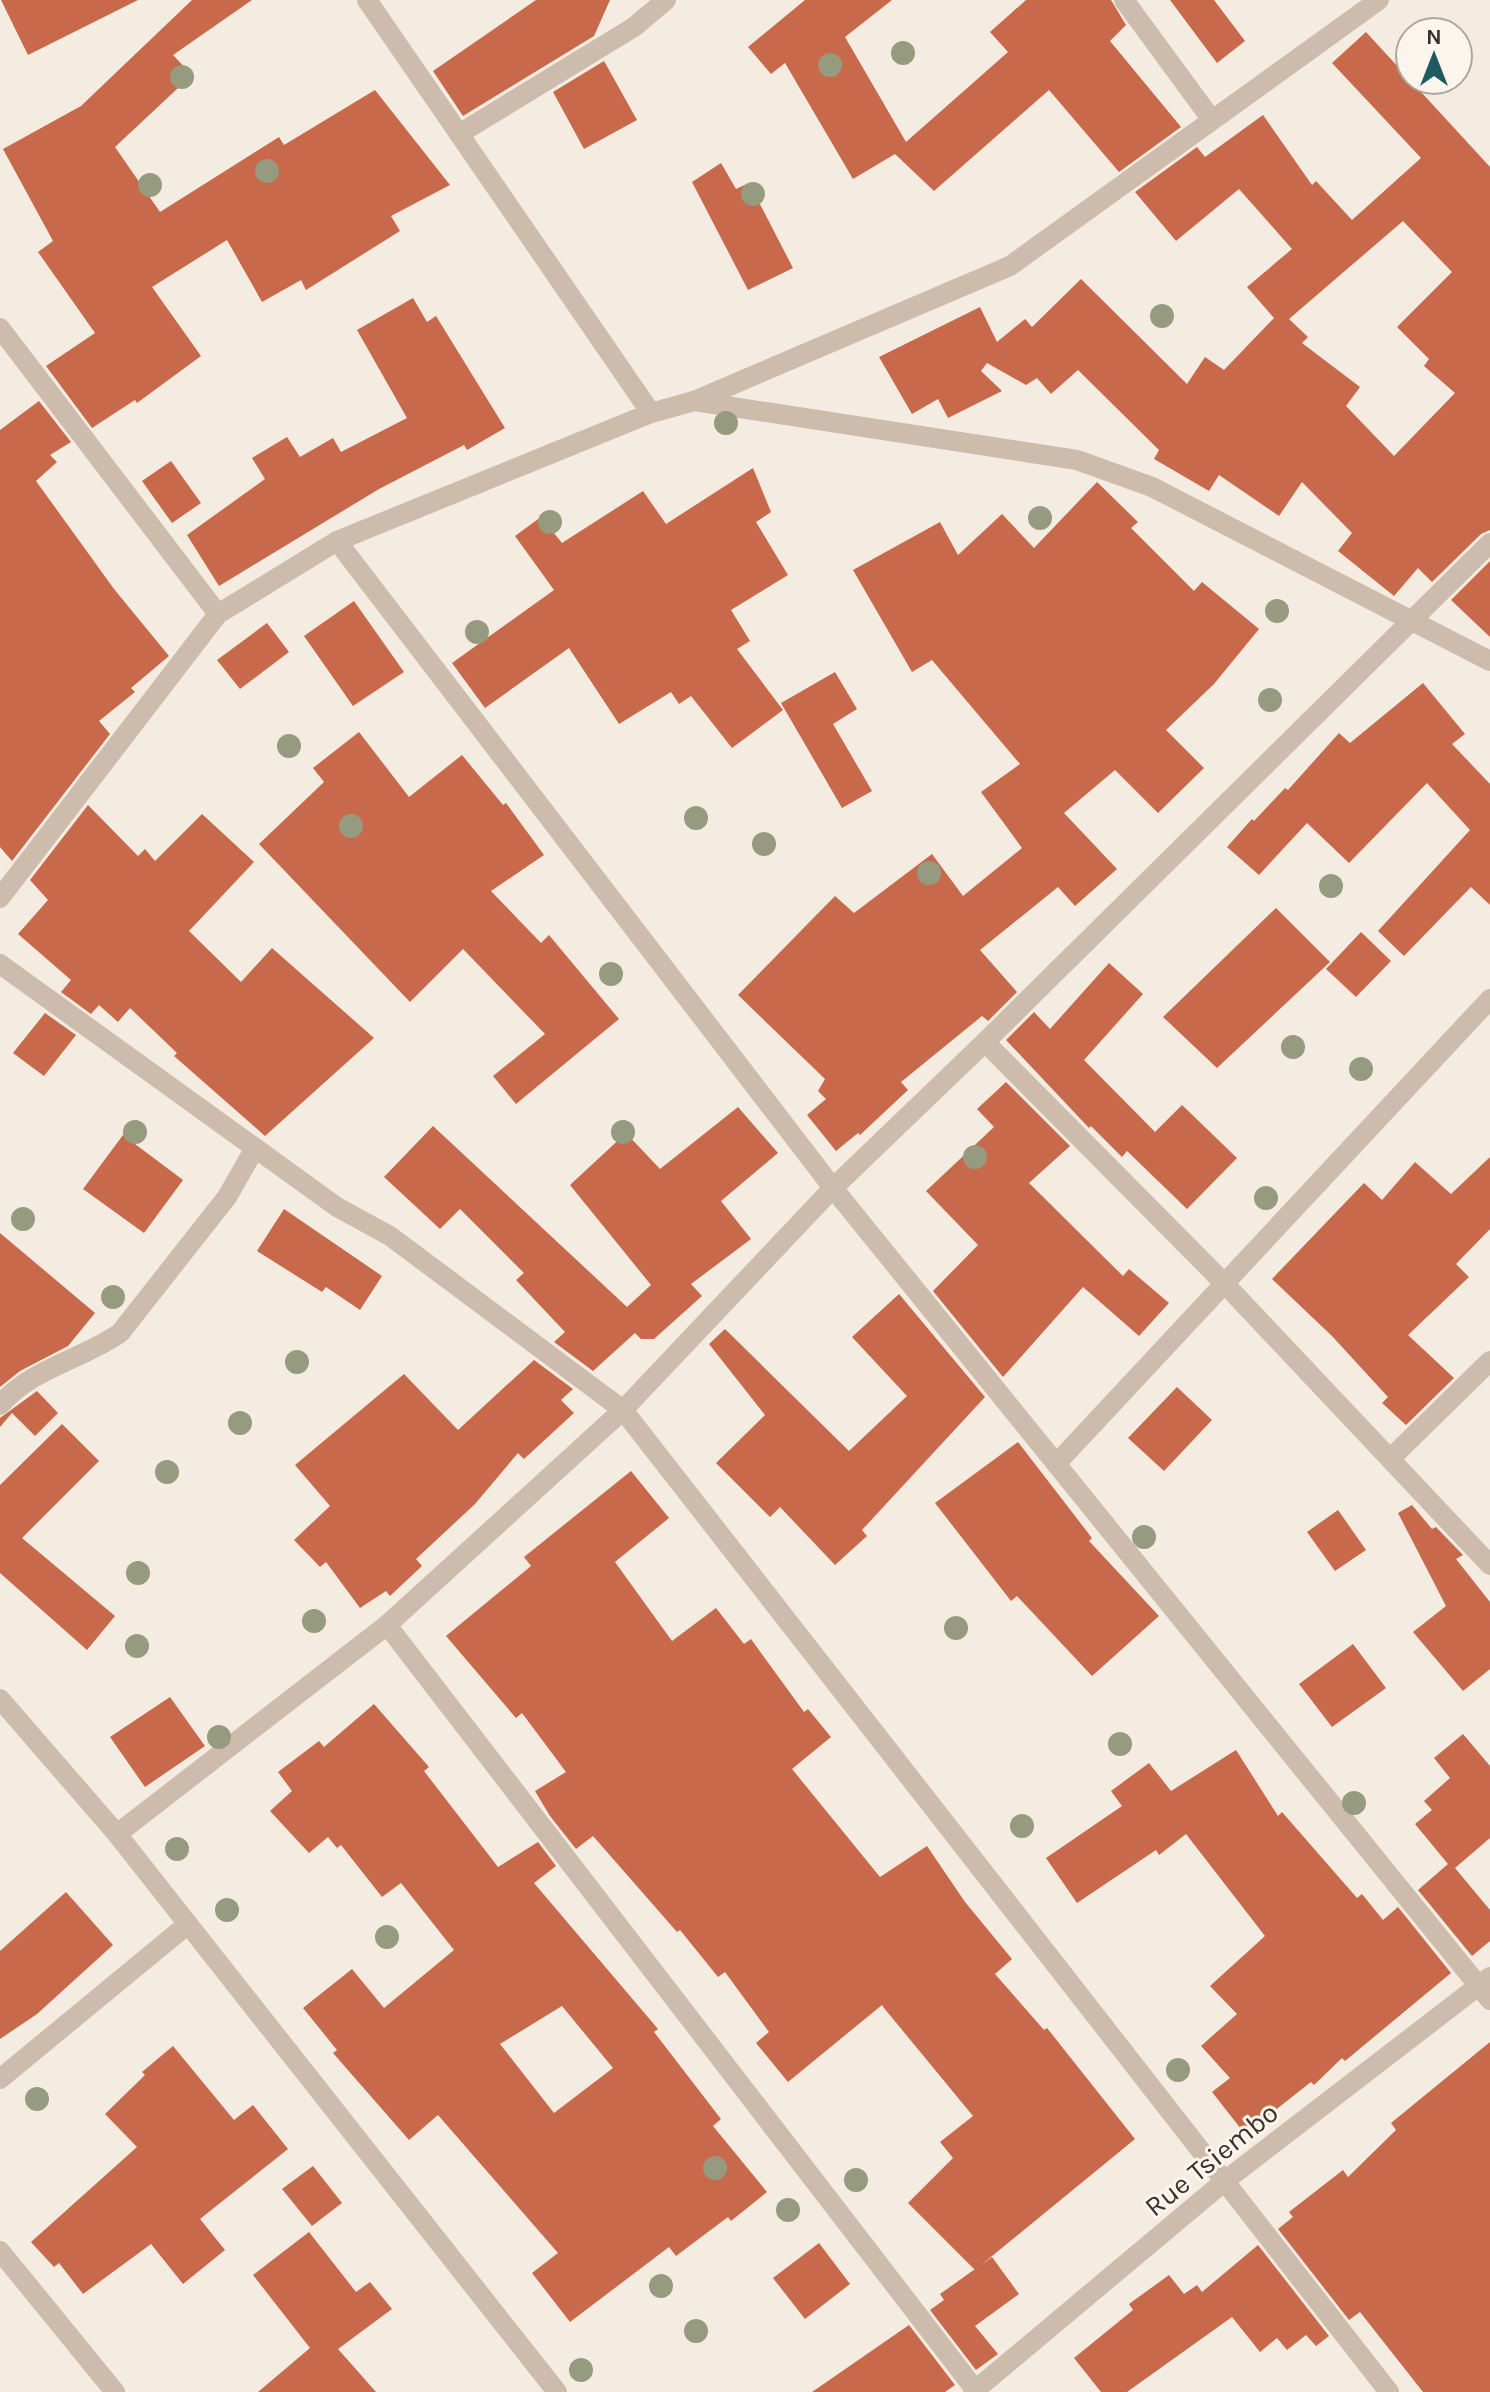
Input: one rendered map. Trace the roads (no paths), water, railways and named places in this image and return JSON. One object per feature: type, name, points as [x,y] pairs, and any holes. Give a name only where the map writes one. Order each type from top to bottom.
[{"type":"street","points":[[367,0],[651,413]]},
{"type":"street","points":[[459,134],[634,27],[666,0]]},
{"type":"street","points":[[1124,0],[1212,120]]},
{"type":"street","points":[[0,898],[218,614],[337,541],[651,413],[694,401],[1010,266],[1379,0]]},
{"type":"street","points":[[0,328],[218,614]]},
{"type":"street","points":[[694,401],[1077,460],[1152,487],[1490,661]]},
{"type":"street","points":[[337,541],[833,1188],[1486,1988]]},
{"type":"street","points":[[117,1834],[387,1625],[623,1410],[833,1188],[1490,543]]},
{"type":"street","points":[[0,964],[337,1207],[390,1236],[623,1410],[1389,2392]]},
{"type":"street","points":[[1056,1464],[1490,999]]},
{"type":"street","points":[[985,1042],[1224,1283],[1490,1565]]},
{"type":"street","points":[[0,1405],[26,1381],[96,1350],[120,1333],[227,1197],[255,1148]]},
{"type":"street","points":[[1391,1458],[1490,1361]]},
{"type":"street","points":[[387,1625],[975,2391]]},
{"type":"street","points":[[0,1699],[117,1834],[557,2392]]},
{"type":"street","points":[[0,2079],[188,1924]]},
{"type":"street","name":"Rue Tsiembo","points":[[975,2391],[1226,2180],[1486,1988]]},
{"type":"street","points":[[0,2251],[115,2392]]}]
